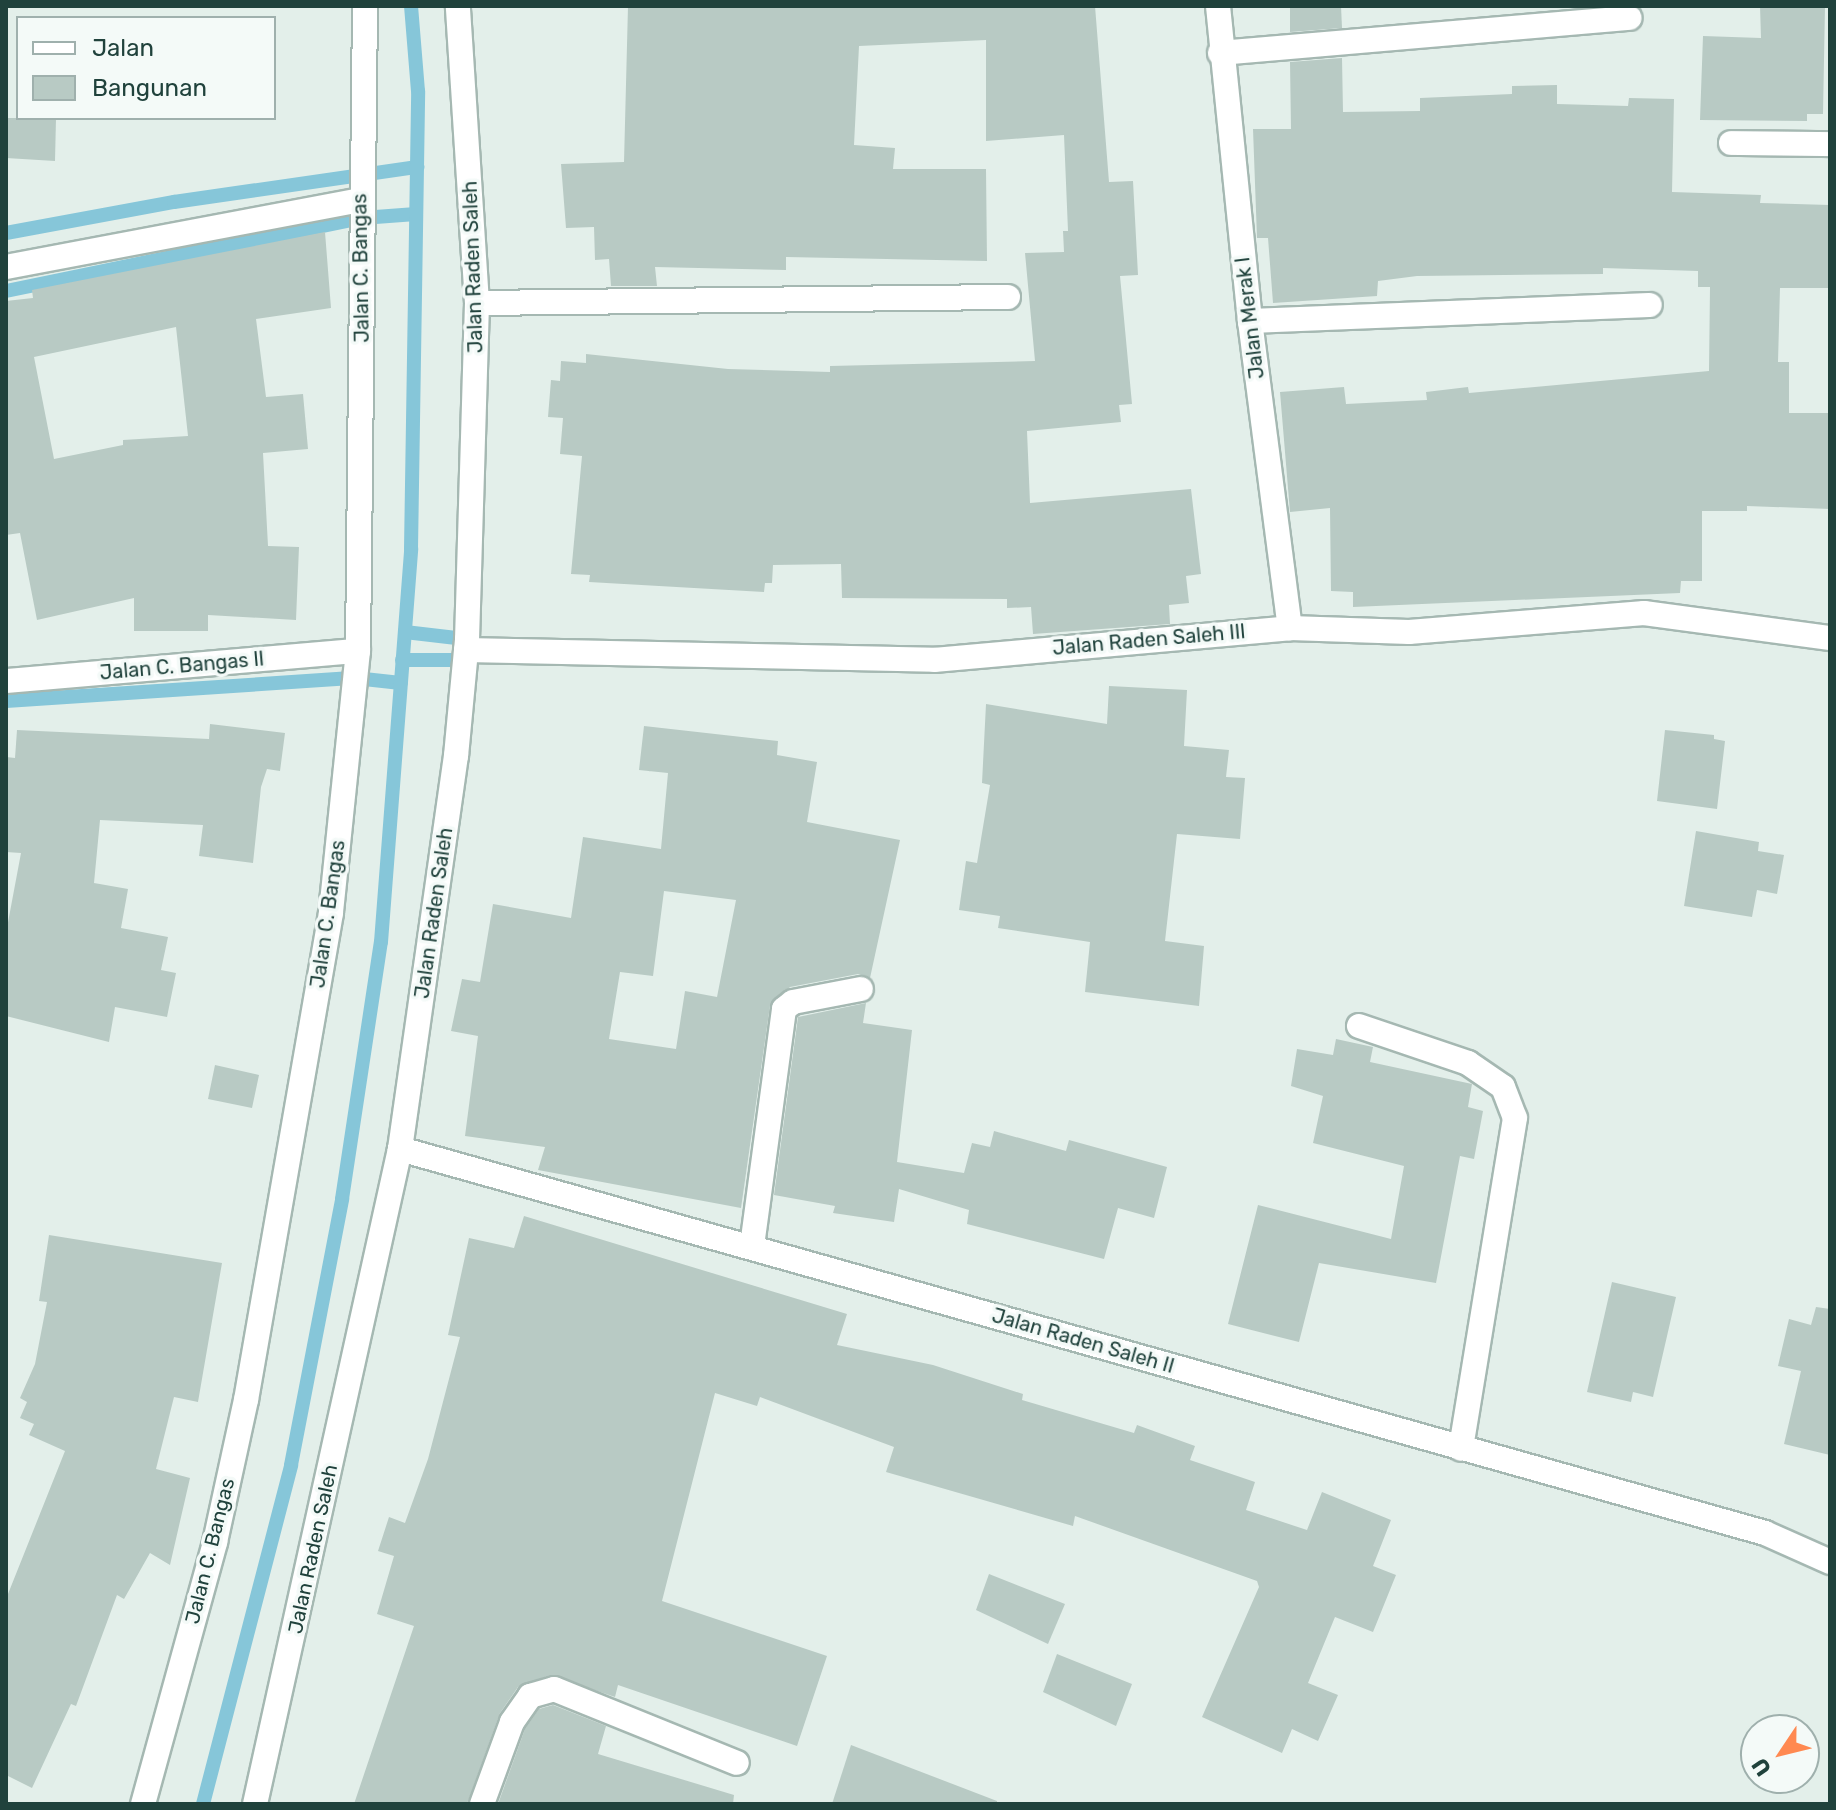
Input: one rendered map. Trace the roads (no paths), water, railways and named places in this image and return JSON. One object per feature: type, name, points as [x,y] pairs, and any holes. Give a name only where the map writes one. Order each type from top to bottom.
[{"type":"street","name":"Jalan C. Bangas","points":[[143,1804],[215,1542],[260,1324],[331,912],[358,651],[365,6]]},
{"type":"street","name":"Jalan Raden Saleh","points":[[255,1804],[395,1176],[456,756],[466,650],[477,303],[458,6]]},
{"type":"street","name":"Jalan Merak I","points":[[1218,6],[1220,53],[1250,321],[1290,628]]},
{"type":"street","points":[[1220,53],[1630,18]]},
{"type":"street","points":[[1731,143],[1830,144]]},
{"type":"street","points":[[6,267],[361,200]]},
{"type":"street","points":[[477,303],[1008,297]]},
{"type":"street","points":[[1250,321],[1650,305]]},
{"type":"street","name":"Jalan Raden Saleh III","points":[[466,650],[934,660],[1290,628],[1409,632],[1644,613],[1830,638]]},
{"type":"street","name":"Jalan C. Bangas II","points":[[6,681],[358,651]]},
{"type":"street","points":[[752,1246],[784,1009],[793,1002],[861,989]]},
{"type":"street","points":[[1359,1026],[1468,1063],[1503,1087],[1515,1118],[1461,1449]]},
{"type":"street","name":"Jalan Raden Saleh II","points":[[400,1149],[1765,1533],[1830,1562]]},
{"type":"street","points":[[482,1804],[512,1722],[530,1696],[554,1689],[737,1763]]},
{"type":"waterway","points":[[203,1804],[291,1465],[342,1199],[381,942],[411,549],[418,91],[411,6]]},
{"type":"waterway","points":[[6,233],[174,202],[417,167]]},
{"type":"waterway","points":[[6,291],[362,218],[416,214]]},
{"type":"waterway","points":[[405,632],[474,640]]},
{"type":"waterway","points":[[402,660],[469,660]]},
{"type":"waterway","points":[[6,701],[355,678],[401,683]]}]
